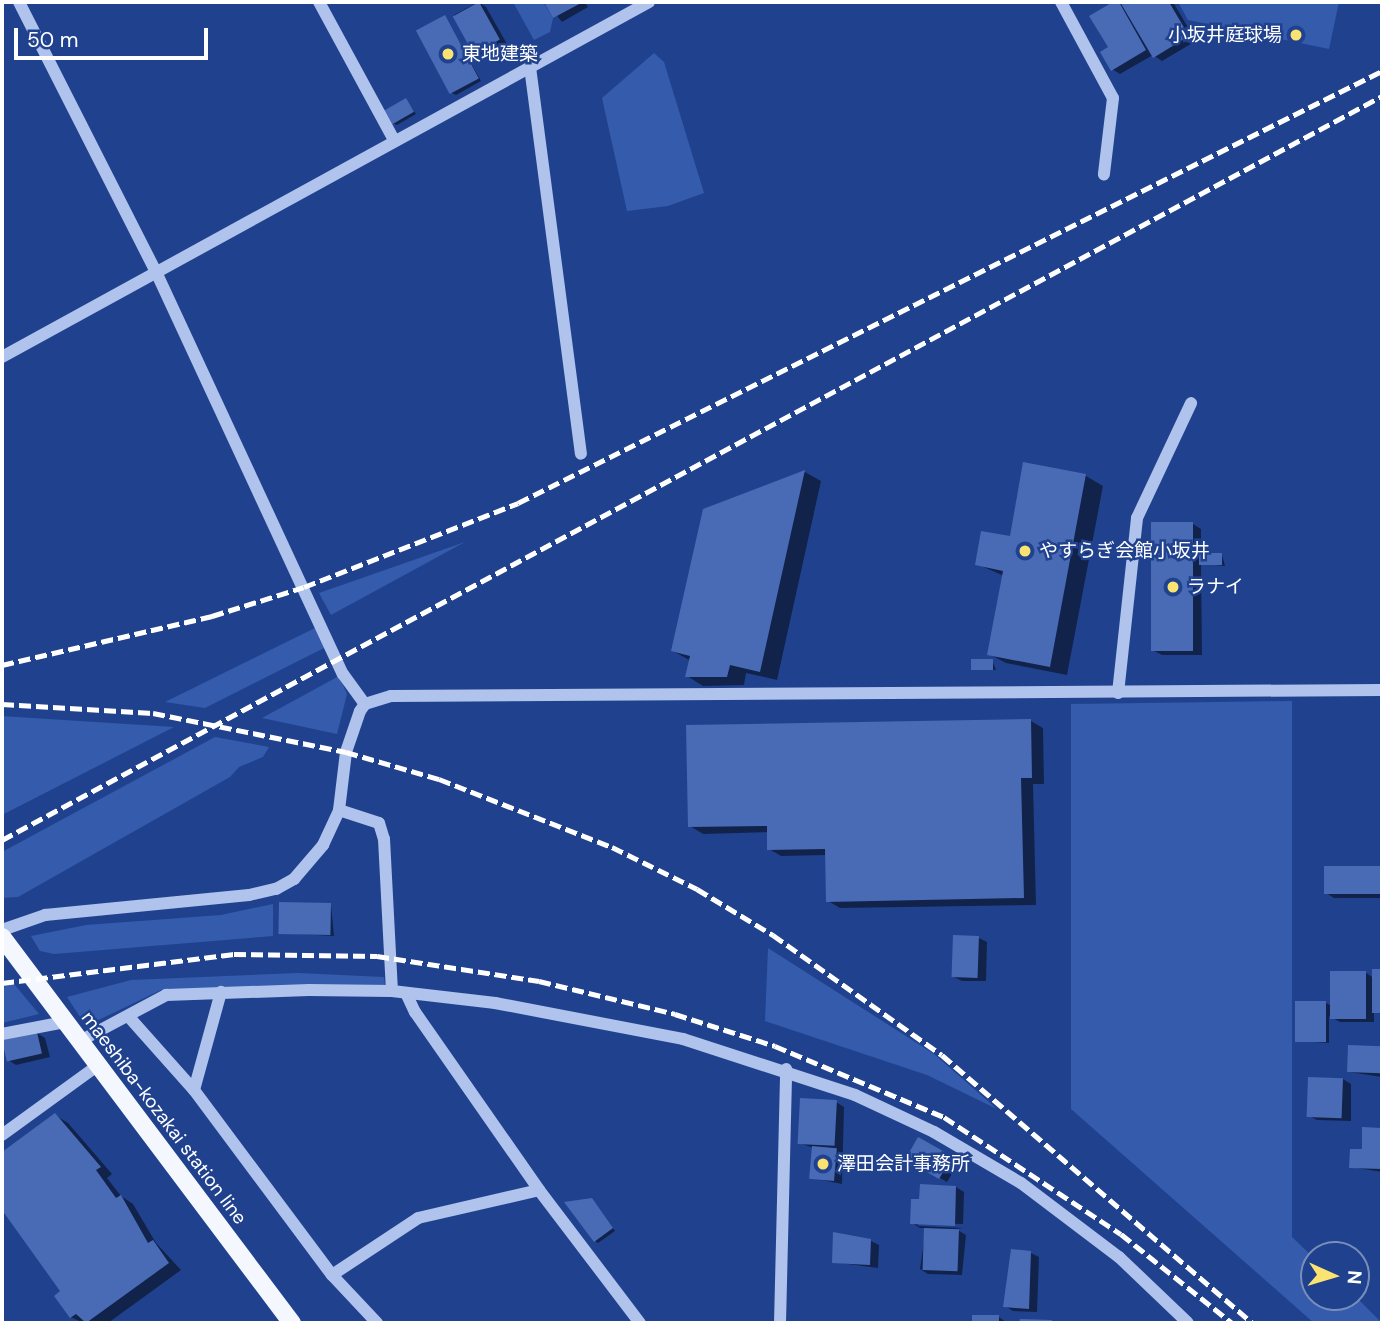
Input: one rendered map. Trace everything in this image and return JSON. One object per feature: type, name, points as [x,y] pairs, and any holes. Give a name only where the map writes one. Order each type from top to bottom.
[{"type":"main road","name":"maeshiba-kozakai station line","points":[[2,937],[292,1323]]},
{"type":"street","points":[[19,2],[157,274],[343,674],[365,704]]},
{"type":"street","points":[[319,2],[394,140]]},
{"type":"street","points":[[2,357],[649,2]]},
{"type":"street","points":[[1060,2],[1113,98],[1104,174]]},
{"type":"street","points":[[530,67],[581,454]]},
{"type":"street","points":[[1118,693],[1137,517],[1191,402]]},
{"type":"street","points":[[365,704],[408,696],[1382,690]]},
{"type":"street","points":[[2,930],[45,915],[203,902],[276,889],[294,879],[315,855],[339,810],[346,752],[365,704]]},
{"type":"street","points":[[339,810],[379,823],[384,839],[392,991]]},
{"type":"street","points":[[80,1041],[166,995],[392,991],[573,1016],[683,1039],[786,1069],[934,1132],[1021,1183],[1119,1256],[1188,1323]]},
{"type":"street","points":[[194,1090],[221,992]]},
{"type":"street","points":[[406,993],[415,1012],[539,1190],[640,1323]]},
{"type":"street","points":[[129,1017],[194,1090],[332,1275],[377,1323]]},
{"type":"street","points":[[2,1034],[65,1022]]},
{"type":"street","points":[[2,1135],[97,1066]]},
{"type":"street","points":[[780,1323],[786,1069]]},
{"type":"street","points":[[332,1275],[418,1217],[539,1190]]},
{"type":"shaded area","points":[[513,2],[543,2],[553,18],[550,32],[534,40]]},
{"type":"shaded area","name":"小坂井庭球場","points":[[1178,2],[1339,2],[1329,49],[1188,20]]},
{"type":"shaded area","points":[[654,53],[664,62],[704,193],[668,206],[627,211],[602,98]]},
{"type":"shaded area","points":[[465,542],[331,615],[319,593]]},
{"type":"shaded area","points":[[319,626],[328,646],[205,708],[165,702]]},
{"type":"shaded area","points":[[339,676],[347,694],[337,734],[262,718]]},
{"type":"shaded area","points":[[1292,701],[1292,1237],[1300,1245],[1300,1311],[1071,1109],[1071,704]]},
{"type":"shaded area","points":[[2,716],[48,719],[174,727],[2,815]]},
{"type":"shaded area","points":[[215,737],[269,747],[263,757],[239,767],[230,777],[18,897],[2,898],[2,852]]},
{"type":"shaded area","points":[[273,904],[273,936],[54,954],[40,951],[31,936],[86,925],[221,915]]},
{"type":"shaded area","points":[[768,948],[934,1054],[997,1109],[927,1075],[765,1021]]},
{"type":"shaded area","points":[[298,973],[384,977],[385,986],[161,990],[86,1026],[67,997],[131,980]]},
{"type":"shaded area","points":[[14,984],[39,1014],[2,1023],[2,987]]},
{"type":"shaded area","points":[[1300,1311],[1370,1311],[1382,1323],[1314,1323]]},
{"type":"building","points":[[479,2],[500,40],[474,54],[453,17]]},
{"type":"building","points":[[544,2],[583,2],[553,18]]},
{"type":"building","points":[[1113,2],[1119,2],[1146,50],[1111,71],[1100,52],[1108,47],[1089,16]]},
{"type":"building","points":[[1120,2],[1169,2],[1189,36],[1153,58]]},
{"type":"building","name":"東地建築","points":[[445,15],[479,79],[450,94],[416,30]]},
{"type":"building","points":[[406,98],[414,112],[392,124],[384,110]]},
{"type":"building","name":"やすらぎ会館小坂井","points":[[1023,462],[1086,474],[1050,667],[987,655],[1003,571],[975,565],[981,531],[1010,536]]},
{"type":"building","points":[[805,470],[760,672],[730,665],[727,677],[685,677],[690,656],[671,651],[703,509]]},
{"type":"building","name":"ラナイ","points":[[1151,522],[1193,522],[1193,651],[1151,651]]},
{"type":"building","points":[[1199,553],[1222,553],[1222,565],[1199,565]]},
{"type":"building","points":[[971,659],[993,659],[993,670],[971,670]]},
{"type":"building","points":[[1031,719],[1032,778],[1021,778],[1024,898],[826,902],[825,849],[767,850],[767,826],[688,827],[686,725]]},
{"type":"building","points":[[1324,866],[1382,866],[1382,894],[1324,894]]},
{"type":"building","points":[[279,902],[331,903],[330,935],[278,934]]},
{"type":"building","points":[[953,935],[979,936],[978,978],[952,977]]},
{"type":"building","points":[[1372,969],[1382,969],[1382,1013],[1372,1013]]},
{"type":"building","points":[[1330,971],[1366,971],[1366,1019],[1330,1019]]},
{"type":"building","points":[[1295,1001],[1326,1001],[1326,1042],[1295,1042]]},
{"type":"building","points":[[37,1032],[42,1053],[7,1062],[2,1040]]},
{"type":"building","points":[[1348,1045],[1382,1046],[1381,1073],[1347,1072]]},
{"type":"building","points":[[1308,1077],[1343,1078],[1342,1118],[1307,1117]]},
{"type":"building","points":[[800,1098],[837,1100],[835,1146],[798,1144]]},
{"type":"building","points":[[55,1113],[101,1167],[96,1170],[116,1198],[121,1195],[148,1243],[153,1240],[169,1263],[86,1323],[76,1314],[70,1318],[54,1296],[60,1291],[2,1210],[2,1152]]},
{"type":"building","points":[[1362,1127],[1382,1128],[1382,1169],[1349,1168],[1350,1149],[1362,1149]]},
{"type":"building","points":[[918,1137],[952,1156],[939,1179],[918,1167],[916,1171],[905,1160]]},
{"type":"building","name":"澤田会計事務所","points":[[812,1146],[837,1148],[834,1181],[809,1179]]},
{"type":"building","points":[[920,1184],[956,1186],[955,1226],[910,1224],[911,1199],[919,1199]]},
{"type":"building","points":[[592,1198],[613,1228],[594,1242],[564,1202]]},
{"type":"building","points":[[924,1228],[959,1229],[958,1271],[923,1270]]},
{"type":"building","points":[[833,1232],[871,1239],[870,1265],[832,1263]]},
{"type":"building","points":[[1011,1249],[1031,1251],[1029,1309],[1003,1307]]},
{"type":"building","points":[[972,1315],[999,1315],[999,1323],[972,1323]]},
{"type":"building","points":[[1020,1319],[1052,1320],[1052,1323],[1019,1323]]},
{"type":"railway","points":[[2,665],[212,616],[304,587],[518,503],[1382,71]]},
{"type":"railway","points":[[2,840],[1382,96]]},
{"type":"railway","points":[[2,704],[153,713],[346,752],[439,779],[612,847],[697,889],[773,935],[942,1055],[1252,1323]]},
{"type":"railway","points":[[2,983],[234,954],[377,956],[539,981],[675,1014],[775,1046],[944,1117],[1121,1234],[1232,1323]]},
{"type":"place","name":"小坂井庭球場","points":[[1296,35]]},
{"type":"place","name":"東地建築","points":[[448,54]]},
{"type":"place","name":"やすらぎ会館小坂井","points":[[1025,551]]},
{"type":"place","name":"ラナイ","points":[[1173,587]]},
{"type":"place","name":"澤田会計事務所","points":[[823,1164]]}]
